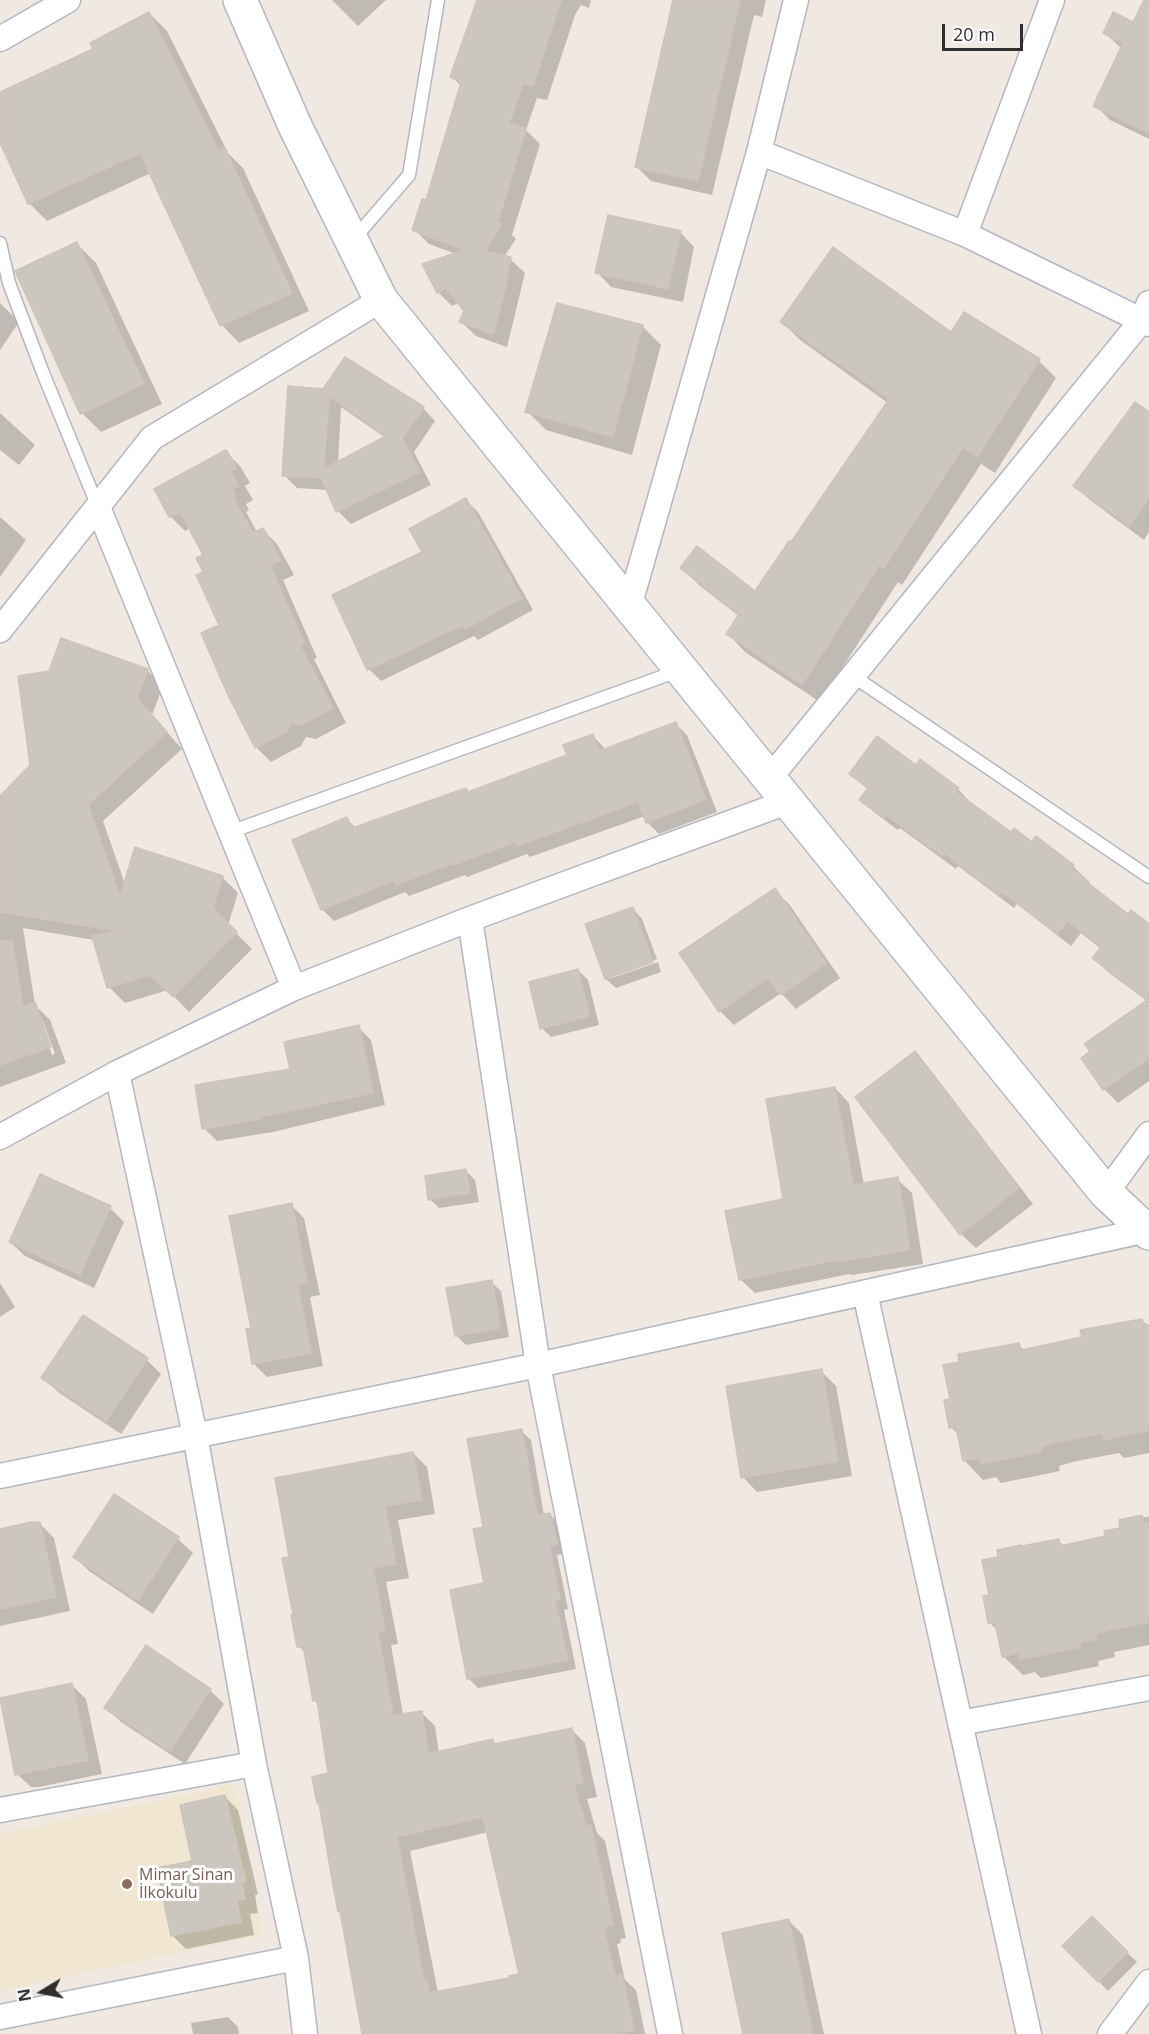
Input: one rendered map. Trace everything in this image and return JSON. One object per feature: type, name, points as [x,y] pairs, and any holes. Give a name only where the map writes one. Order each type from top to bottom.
[{"type":"street","points":[[0,39],[68,0]]},
{"type":"street","points":[[240,0],[295,126],[381,300],[1106,1193],[1148,1232]]},
{"type":"street","points":[[629,607],[759,152],[796,0]]},
{"type":"street","points":[[965,234],[1052,0]]},
{"type":"street","points":[[0,1137],[117,1073],[294,988],[470,919],[778,791],[852,676],[1147,316],[965,234],[759,152]]},
{"type":"street","points":[[0,630],[152,438],[381,300]]},
{"type":"street","points":[[98,507],[294,988]]},
{"type":"street","points":[[470,919],[538,1365],[670,2034]]},
{"type":"street","points":[[117,1073],[195,1435],[254,1764],[296,1958],[304,2034]]},
{"type":"street","points":[[1106,1193],[1149,1134]]},
{"type":"street","points":[[0,1476],[538,1365],[1148,1232]]},
{"type":"street","points":[[865,1293],[1029,2034]]},
{"type":"street","points":[[960,1724],[1149,1688]]},
{"type":"street","points":[[0,1810],[254,1764]]},
{"type":"street","points":[[0,2017],[296,1958]]},
{"type":"street","points":[[1109,2033],[1149,1982]]},
{"type":"lane","points":[[352,241],[409,175],[438,0]]},
{"type":"lane","points":[[0,243],[9,283],[98,507]]},
{"type":"lane","points":[[230,832],[680,670]]},
{"type":"lane","points":[[852,676],[1149,878]]},
{"type":"shaded area","name":"Mimar Sinan İlkokulu","points":[[235,1784],[262,1935],[0,1991],[0,1834]]},
{"type":"building","points":[[477,0],[561,0],[533,86],[523,84],[509,123],[526,128],[498,222],[502,223],[485,251],[511,257],[493,334],[459,322],[464,311],[446,288],[437,293],[422,264],[464,250],[412,230],[422,199],[426,200],[461,82],[450,77]]},
{"type":"building","points":[[673,0],[740,0],[698,181],[635,167]]},
{"type":"building","points":[[1144,0],[1149,0],[1149,133],[1093,106],[1123,43],[1103,33],[1113,12],[1133,22]]},
{"type":"building","points":[[149,12],[219,151],[225,148],[292,293],[220,326],[140,153],[28,204],[0,143],[0,92],[93,49],[90,43]]},
{"type":"building","points":[[608,215],[681,231],[668,289],[595,273]]},
{"type":"building","points":[[77,242],[144,384],[80,414],[15,271]]},
{"type":"building","points":[[833,247],[951,332],[964,312],[1040,359],[977,457],[963,447],[884,568],[879,565],[802,685],[726,634],[739,614],[680,568],[697,546],[755,591],[889,399],[780,322]]},
{"type":"building","points":[[557,303],[643,325],[613,437],[525,412]]},
{"type":"building","points":[[345,357],[424,407],[402,439],[420,472],[336,512],[321,478],[282,476],[288,386],[323,389]],"holes":[[[329,396],[386,436],[324,469]]]},
{"type":"building","points":[[1135,402],[1149,412],[1149,498],[1129,526],[1073,486]]},
{"type":"building","points":[[226,450],[237,468],[231,471],[239,486],[232,489],[236,496],[233,497],[253,533],[263,528],[281,560],[270,565],[304,643],[300,645],[333,708],[300,725],[292,723],[286,732],[255,748],[227,693],[201,633],[219,625],[196,575],[203,572],[196,558],[203,555],[180,512],[169,517],[154,489]]},
{"type":"building","points":[[466,498],[522,598],[465,629],[463,625],[367,670],[332,595],[422,552],[409,529]]},
{"type":"building","points":[[61,638],[148,669],[137,698],[167,732],[88,805],[120,896],[135,847],[223,876],[213,908],[237,932],[173,997],[150,975],[107,988],[92,936],[117,931],[0,912],[0,796],[30,765],[18,676],[49,671]]},
{"type":"building","points":[[676,722],[706,799],[646,823],[638,802],[517,846],[515,842],[396,885],[394,880],[321,910],[292,840],[347,817],[352,828],[466,788],[468,792],[567,755],[563,745],[593,734],[599,751]]},
{"type":"building","points":[[877,736],[916,765],[920,759],[959,788],[956,792],[1011,832],[1014,828],[1032,842],[1036,836],[1074,865],[1072,869],[1088,883],[1128,914],[1131,910],[1149,924],[1149,1058],[1103,1090],[1081,1058],[1090,1051],[1084,1044],[1147,1000],[1092,958],[1101,947],[1067,921],[1057,934],[1002,892],[999,895],[944,853],[942,856],[886,815],[884,818],[859,800],[868,788],[849,774]]},
{"type":"building","points":[[775,888],[826,963],[781,995],[768,978],[719,1012],[679,953]]},
{"type":"building","points":[[633,907],[653,962],[605,979],[585,924]]},
{"type":"building","points":[[12,940],[23,1007],[35,1002],[51,1047],[0,1065],[0,941]]},
{"type":"building","points":[[578,969],[590,1016],[540,1029],[529,982]]},
{"type":"building","points":[[359,1025],[373,1093],[261,1117],[261,1119],[202,1129],[195,1085],[290,1069],[284,1042]]},
{"type":"building","points":[[915,1051],[1019,1188],[960,1235],[855,1097]]},
{"type":"building","points":[[835,1087],[853,1185],[898,1177],[910,1250],[836,1262],[836,1260],[739,1280],[725,1211],[783,1199],[766,1099]]},
{"type":"building","points":[[466,1169],[470,1193],[428,1200],[425,1176]]},
{"type":"building","points":[[40,1174],[111,1206],[80,1275],[9,1242]]},
{"type":"building","points":[[292,1203],[307,1282],[298,1284],[311,1353],[252,1364],[246,1329],[251,1328],[229,1216]]},
{"type":"building","points":[[492,1280],[500,1328],[455,1336],[446,1288]]},
{"type":"building","points":[[83,1315],[148,1358],[106,1421],[41,1378]]},
{"type":"building","points":[[1142,1319],[1144,1326],[1149,1325],[1149,1430],[1104,1440],[1103,1433],[1058,1442],[1041,1447],[1041,1452],[981,1464],[979,1458],[963,1461],[956,1427],[949,1428],[944,1400],[950,1399],[943,1365],[959,1362],[958,1354],[1019,1343],[1021,1350],[1082,1337],[1080,1330]]},
{"type":"building","points":[[822,1369],[838,1461],[741,1478],[726,1386]]},
{"type":"building","points":[[522,1429],[537,1515],[550,1513],[557,1544],[549,1546],[560,1600],[555,1601],[568,1660],[467,1679],[450,1590],[484,1583],[473,1529],[483,1527],[467,1439]]},
{"type":"building","points":[[413,1452],[422,1500],[385,1506],[396,1564],[373,1568],[385,1630],[378,1632],[393,1715],[422,1711],[428,1754],[493,1739],[494,1744],[572,1728],[583,1783],[574,1785],[586,1826],[591,1825],[613,1924],[604,1930],[615,1976],[622,1975],[634,2030],[616,2034],[362,2034],[319,1803],[317,1803],[312,1777],[328,1773],[317,1700],[313,1701],[303,1646],[297,1647],[291,1615],[293,1614],[282,1558],[289,1557],[275,1478]],"holes":[[[483,1817],[519,1974],[509,1976],[509,1978],[429,1993],[427,1980],[424,1980],[397,1837]]]},
{"type":"building","points":[[114,1494],[179,1537],[138,1600],[73,1557]]},
{"type":"building","points":[[1142,1515],[1144,1523],[1149,1522],[1149,1622],[1096,1633],[1097,1639],[1080,1642],[1080,1647],[1020,1660],[1019,1653],[1002,1657],[995,1622],[988,1623],[983,1596],[989,1595],[982,1560],[998,1557],[997,1550],[1021,1545],[1059,1539],[1060,1546],[1105,1536],[1104,1531],[1120,1528],[1119,1520]]},
{"type":"building","points":[[40,1522],[56,1597],[0,1609],[0,1529]]},
{"type":"building","points":[[146,1645],[211,1689],[170,1751],[104,1708]]},
{"type":"building","points":[[72,1683],[88,1760],[15,1775],[0,1698]]},
{"type":"building","points":[[225,1795],[246,1881],[242,1882],[245,1899],[237,1901],[241,1922],[171,1936],[157,1868],[192,1861],[180,1805]]},
{"type":"building","points":[[1092,1916],[1128,1952],[1098,1982],[1062,1946]]},
{"type":"building","points":[[789,1919],[813,2034],[743,2034],[722,1933]]},
{"type":"place","name":"Mimar Sinan İlkokulu","points":[[127,1884]]}]
